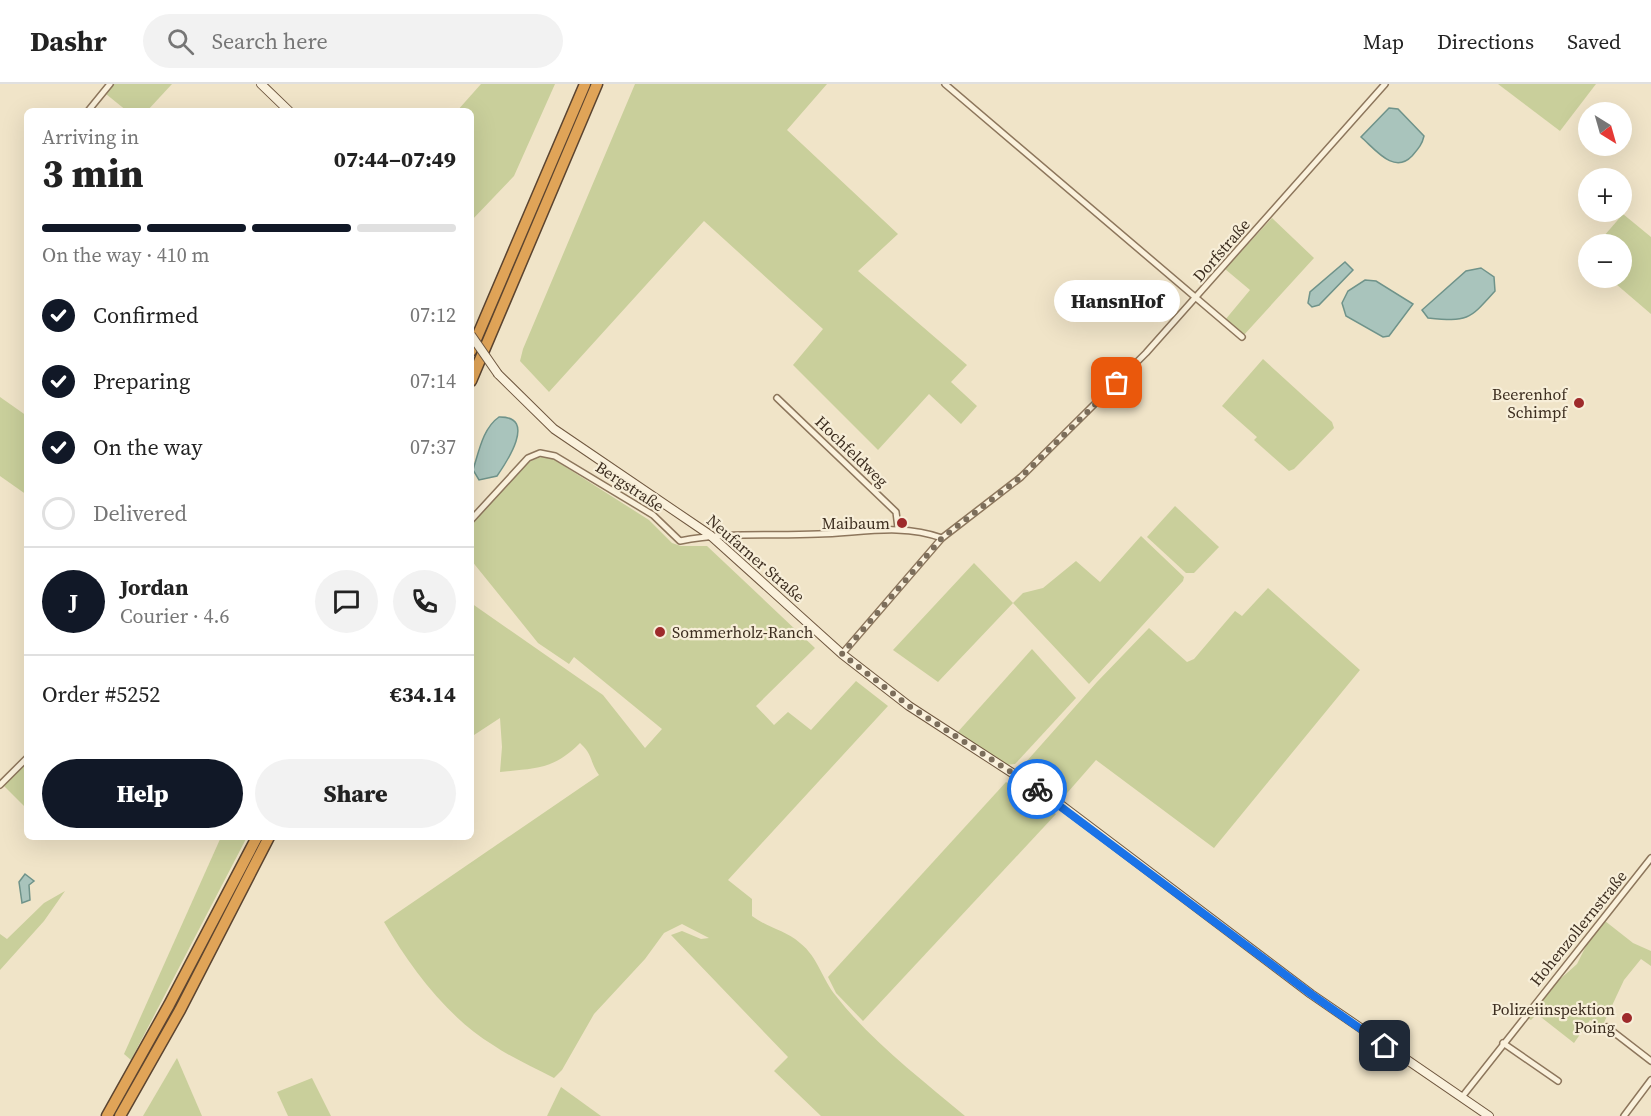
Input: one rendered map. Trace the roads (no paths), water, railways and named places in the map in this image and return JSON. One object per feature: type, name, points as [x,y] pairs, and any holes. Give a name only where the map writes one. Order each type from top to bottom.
[{"type":"highway","points":[[474,344],[585,84]]},
{"type":"highway","points":[[474,374],[597,84]]},
{"type":"highway","points":[[107,1116],[169,1005],[255,840]]},
{"type":"highway","points":[[120,1116],[180,1010],[267,840]]},
{"type":"street","points":[[90,108],[110,84]]},
{"type":"street","points":[[261,84],[286,108]]},
{"type":"street","points":[[945,84],[1242,337]]},
{"type":"street","name":"Dorfstraße","points":[[842,654],[942,538],[1021,477],[1053,448],[1196,299],[1385,84]]},
{"type":"street","name":"Neufarner Straße","points":[[474,339],[500,376],[547,423],[583,451],[710,535],[842,654],[909,706],[1058,802],[1311,994],[1489,1116]]},
{"type":"street","name":"Hochfeldweg","points":[[777,398],[896,512],[898,528]]},
{"type":"street","name":"Bergstraße","points":[[474,517],[528,458],[546,453],[555,456],[653,515],[680,541],[710,535],[835,534],[898,528],[942,538]]},
{"type":"street","points":[[0,785],[24,761]]},
{"type":"street","name":"Hohenzollernstraße","points":[[1462,1097],[1651,858]]},
{"type":"street","points":[[1607,1027],[1651,1061]]},
{"type":"street","points":[[1503,1043],[1558,1081]]},
{"type":"street","points":[[1624,1116],[1651,1080]]},
{"type":"water","points":[[1389,108],[1398,109],[1424,136],[1412,156],[1398,163],[1385,158],[1361,137]]},
{"type":"water","points":[[1345,262],[1353,270],[1319,305],[1312,307],[1308,303],[1310,292]]},
{"type":"water","points":[[1481,268],[1494,277],[1495,291],[1479,308],[1460,319],[1428,318],[1422,310],[1466,271]]},
{"type":"water","points":[[1365,280],[1376,281],[1413,304],[1389,336],[1383,337],[1346,316],[1342,303],[1348,291]]},
{"type":"water","points":[[499,417],[510,419],[516,424],[518,432],[516,441],[497,476],[479,480],[474,467],[485,434]]},
{"type":"water","points":[[25,874],[34,881],[29,885],[30,900],[22,903],[19,882]]},
{"type":"place","name":"HansnHof","points":[[1117,383]]},
{"type":"place","name":"Beerenhof Schimpf","points":[[1579,403]]},
{"type":"place","name":"Maibaum","points":[[902,523]]},
{"type":"place","name":"Sommerholz-Ranch","points":[[660,632]]},
{"type":"place","name":"Polizeiinspektion Poing","points":[[1627,1018]]}]
